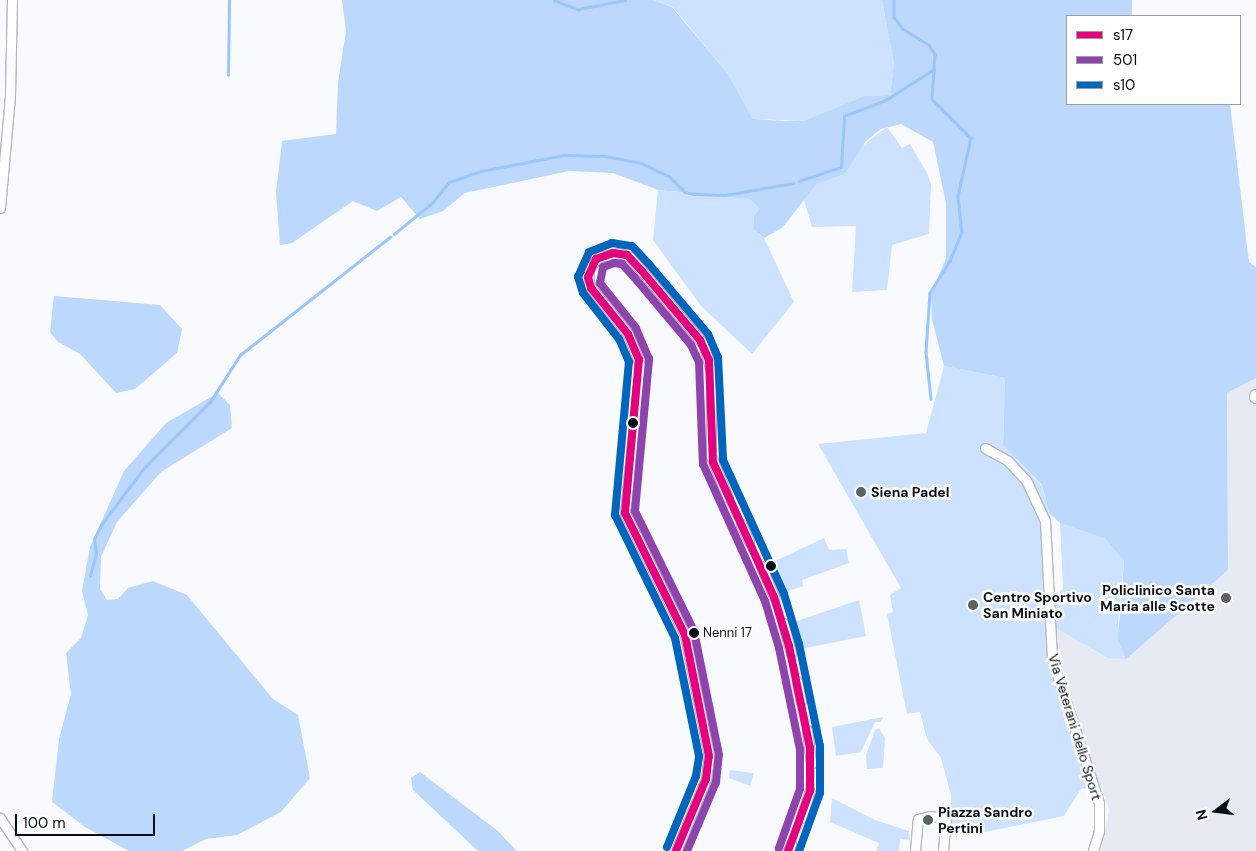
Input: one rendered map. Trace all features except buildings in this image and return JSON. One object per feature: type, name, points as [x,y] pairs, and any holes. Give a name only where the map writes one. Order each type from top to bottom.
[{"type":"street","points":[[0,208],[10,95],[12,0]]},
{"type":"street","points":[[676,851],[706,779],[710,756],[685,635],[625,513],[640,365],[625,328],[589,285],[588,272],[596,259],[613,253],[630,257],[704,345],[711,372],[711,456],[728,498]]},
{"type":"street","name":"Via Veterani dello Sport","points":[[985,448],[1020,474],[1044,516],[1053,664],[1100,803],[1099,831],[1093,851]]},
{"type":"street","points":[[741,524],[749,541]]},
{"type":"street","points":[[761,566],[774,597]]},
{"type":"street","points":[[783,624],[791,653]]},
{"type":"street","points":[[797,681],[801,701]]},
{"type":"street","points":[[807,730],[811,764]]},
{"type":"street","points":[[801,818],[810,791]]},
{"type":"street","points":[[915,851],[918,819],[930,816],[946,817],[944,851]]},
{"type":"street","points":[[0,818],[22,851]]},
{"type":"shaded area","points":[[342,0],[654,0],[672,7],[728,74],[753,119],[803,121],[864,96],[890,95],[894,64],[882,0],[1132,0],[1132,15],[1066,15],[1066,105],[1230,105],[1249,262],[1256,267],[1256,378],[1227,393],[1228,570],[1126,659],[1118,639],[1124,561],[1105,539],[1060,523],[1049,513],[1042,485],[1003,445],[1005,378],[944,366],[932,319],[931,295],[946,258],[946,203],[933,142],[901,124],[881,129],[866,141],[845,174],[816,185],[782,228],[764,238],[754,230],[754,216],[760,209],[750,199],[658,190],[613,173],[569,171],[465,193],[443,211],[420,219],[401,197],[377,211],[353,201],[292,243],[280,245],[276,193],[282,141],[336,134],[338,82],[346,31]]},
{"type":"shaded area","points":[[654,0],[882,0],[894,64],[890,95],[864,96],[803,121],[753,119],[728,74],[673,7]]},
{"type":"shaded area","points":[[887,127],[902,148],[910,144],[927,173],[931,184],[929,234],[892,245],[887,290],[852,292],[856,226],[812,227],[804,200],[816,185],[845,174],[860,148]]},
{"type":"shaded area","points":[[658,190],[751,199],[760,209],[758,234],[764,238],[794,302],[752,354],[701,306],[653,240]]},
{"type":"shaded area","points":[[54,296],[160,305],[182,329],[177,353],[135,389],[116,393],[80,354],[58,342],[50,332]]},
{"type":"shaded area","name":"Centro Sportivo San Miniato","points":[[944,366],[1005,378],[1003,445],[1042,486],[1049,513],[1055,597],[1063,588],[1060,523],[1105,539],[1124,561],[1118,624],[1126,659],[1107,658],[1055,627],[1057,659],[1101,785],[1081,789],[1064,816],[970,835],[951,834],[951,795],[941,758],[927,739],[920,712],[907,714],[887,614],[893,612],[890,595],[901,588],[818,444],[926,433]]},
{"type":"shaded area","name":"Policlinico Santa Maria alle Scotte","points":[[1256,378],[1256,851],[1101,851],[1109,810],[1057,659],[1055,626],[1106,658],[1228,570],[1227,393]]},
{"type":"shaded area","points":[[218,393],[230,405],[232,428],[161,472],[117,522],[101,557],[100,589],[107,600],[118,599],[128,588],[153,581],[187,595],[273,699],[298,715],[310,778],[281,812],[237,835],[206,839],[182,851],[129,851],[85,827],[52,802],[59,739],[71,694],[66,653],[81,638],[88,615],[82,591],[90,547],[124,471],[166,423]]},
{"type":"shaded area","points":[[824,538],[829,550],[846,549],[849,563],[802,580],[803,586],[782,593],[771,563]]},
{"type":"shaded area","points":[[859,600],[866,636],[801,649],[794,622]]},
{"type":"shaded area","points":[[883,717],[881,722],[875,722],[861,752],[836,756],[832,727]]},
{"type":"shaded area","points":[[879,728],[885,738],[883,768],[867,769],[866,755],[875,730]]},
{"type":"shaded area","points":[[730,770],[754,773],[750,786],[729,778]]},
{"type":"shaded area","points":[[420,772],[498,831],[517,851],[478,851],[413,790],[411,778]]},
{"type":"shaded area","points":[[832,798],[875,820],[909,831],[910,840],[900,839],[899,851],[876,851],[879,843],[830,822]]},
{"type":"waterway","points":[[228,75],[229,0]]},
{"type":"waterway","points":[[554,0],[578,9],[625,0]]},
{"type":"waterway","points":[[894,0],[894,17],[902,28],[929,45],[935,54],[932,99],[971,138],[958,196],[962,232],[950,261],[930,293],[926,352],[931,399]]},
{"type":"waterway","points":[[799,181],[841,167],[844,116],[886,100],[934,69]]},
{"type":"waterway","points":[[394,234],[432,203],[449,182],[481,171],[565,155],[605,156],[641,163],[669,176],[685,192],[694,194],[725,195],[793,183]]},
{"type":"waterway","points":[[90,576],[96,553],[94,539],[101,525],[144,468],[210,402],[240,355],[390,237]]},
{"type":"tunnel","points":[[728,498],[741,524]]},
{"type":"tunnel","points":[[749,541],[761,566]]},
{"type":"tunnel","points":[[774,597],[783,623]]},
{"type":"tunnel","points":[[791,653],[797,681]]},
{"type":"tunnel","points":[[801,701],[807,730]]},
{"type":"tunnel","points":[[810,791],[811,764]]},
{"type":"tunnel","points":[[791,844],[801,818]]},
{"type":"transit line","name":"s10","points":[[667,847],[696,776],[699,756],[675,638],[615,515],[629,362],[619,339],[583,293],[578,277],[589,252],[612,243],[632,246],[648,263],[708,334],[718,357],[723,460],[784,594],[799,644],[820,746],[820,793],[799,851]]},
{"type":"transit line","name":"s17","points":[[676,851],[706,779],[709,756],[685,635],[625,513],[639,360],[628,334],[591,288],[588,277],[596,259],[613,253],[627,255],[641,270],[700,340],[709,360],[713,462],[774,597],[789,646],[810,748],[810,791],[788,851]]},
{"type":"transit line","name":"501","points":[[687,851],[716,782],[719,755],[694,631],[635,511],[649,359],[636,328],[600,283],[603,267],[614,263],[622,264],[634,277],[691,345],[699,362],[703,464],[765,601],[779,648],[800,749],[800,789],[779,848]]},
{"type":"place","name":"Siena Padel","points":[[861,492]]},
{"type":"place","name":"Policlinico Santa Maria alle Scotte","points":[[1226,598]]},
{"type":"place","name":"Centro Sportivo San Miniato","points":[[973,605]]},
{"type":"place","name":"Nenni 17","points":[[694,633]]},
{"type":"place","name":"Piazza Sandro Pertini","points":[[928,820]]}]
